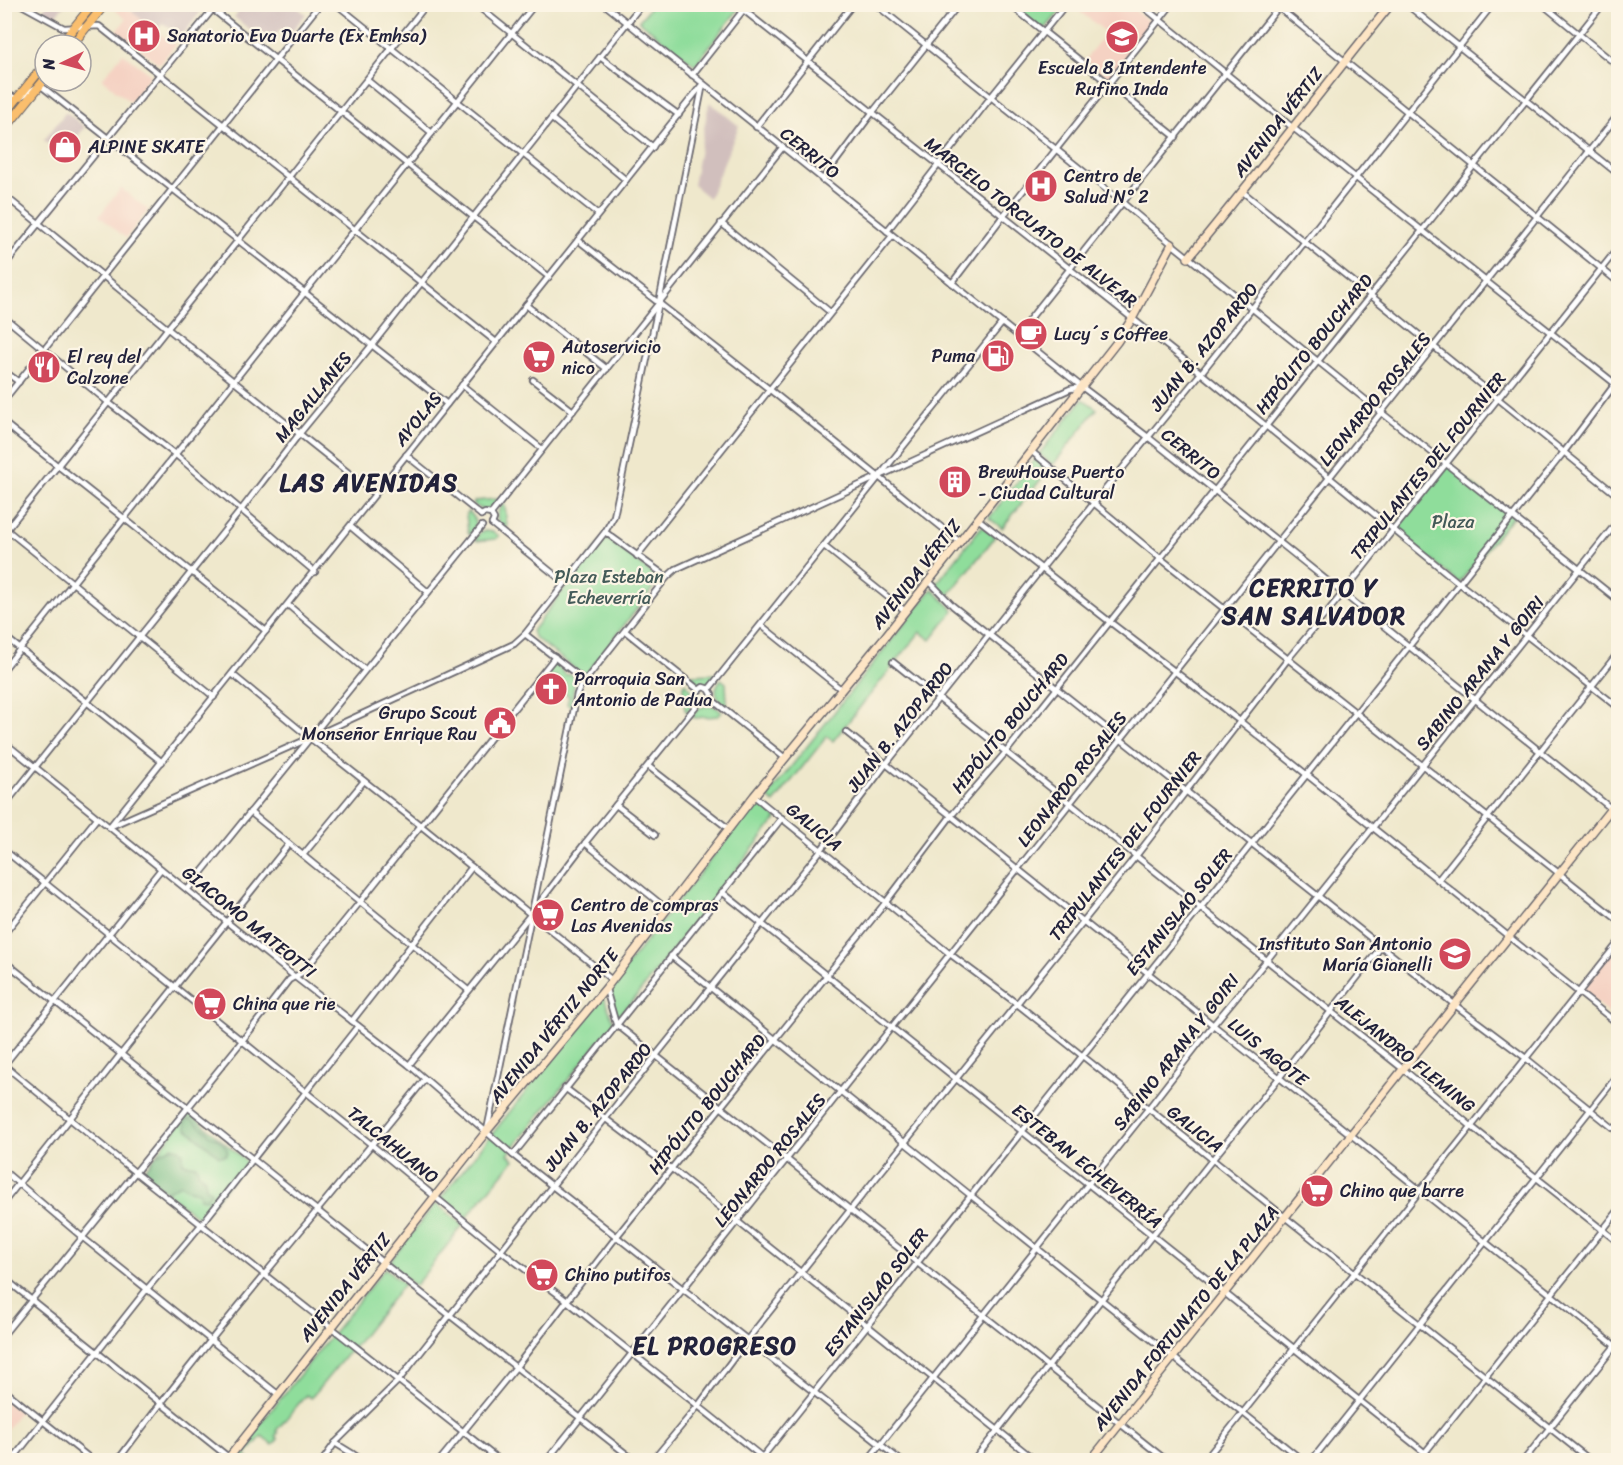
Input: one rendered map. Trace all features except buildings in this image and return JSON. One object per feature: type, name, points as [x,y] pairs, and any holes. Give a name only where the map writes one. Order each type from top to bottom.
[{"type":"main road","points":[[70,33],[93,4]]},
{"type":"main road","points":[[81,33],[105,4]]},
{"type":"main road","points":[[4,115],[33,79]]},
{"type":"main road","points":[[4,130],[37,93]]},
{"type":"street","points":[[20,4],[64,28],[99,26],[496,342]]},
{"type":"street","points":[[206,4],[549,277]]},
{"type":"street","points":[[4,266],[217,4]]},
{"type":"street","points":[[4,400],[320,4]]},
{"type":"street","points":[[336,4],[598,214]]},
{"type":"street","points":[[214,697],[5,530],[427,4]]},
{"type":"street","points":[[475,4],[653,147]]},
{"type":"street","points":[[4,669],[535,4]]},
{"type":"street","name":"CERRITO","points":[[604,4],[1618,814]]},
{"type":"street","name":"MAGALLANES","points":[[4,806],[642,4]]},
{"type":"street","name":"MARCELO TORCUATO DE ALVEAR","points":[[736,4],[1201,373],[1459,583],[1618,707]]},
{"type":"street","points":[[692,75],[748,4]]},
{"type":"street","points":[[756,127],[853,4]]},
{"type":"street","points":[[875,4],[1188,258],[1618,600]]},
{"type":"street","points":[[822,180],[959,4]]},
{"type":"street","points":[[1009,4],[1176,137]]},
{"type":"street","points":[[887,231],[1066,4]]},
{"type":"street","points":[[1140,4],[1486,281],[1618,383]]},
{"type":"street","points":[[952,283],[1173,4]]},
{"type":"street","name":"AVENIDA VÉRTIZ","points":[[1188,258],[1391,4]]},
{"type":"street","points":[[1406,4],[1618,174]]},
{"type":"street","name":"JUAN B. AZOPARDO","points":[[322,1461],[335,1443],[398,1381],[821,850],[886,764],[1094,502],[1201,373],[1493,4]]},
{"type":"street","points":[[1542,4],[1618,66]]},
{"type":"street","name":"HIPÓLITO BOUCHARD","points":[[440,1461],[617,1236],[886,902],[951,816],[1110,622],[1603,4]]},
{"type":"street","points":[[1017,335],[1278,6],[1618,282]]},
{"type":"street","points":[[600,57],[679,114]]},
{"type":"street","points":[[367,80],[432,133]]},
{"type":"street","points":[[110,827],[514,644],[525,634],[614,516],[703,84]]},
{"type":"street","name":"AYOLAS","points":[[110,827],[703,84]]},
{"type":"street","points":[[4,92],[17,99],[33,91]]},
{"type":"street","points":[[54,93],[107,138],[447,404]]},
{"type":"street","name":"LEONARDO ROSALES","points":[[547,1461],[1618,115]]},
{"type":"street","points":[[552,119],[627,180]]},
{"type":"street","points":[[491,514],[782,148]]},
{"type":"street","points":[[1243,192],[1618,496]]},
{"type":"street","points":[[4,195],[375,494]]},
{"type":"street","points":[[721,223],[830,312]]},
{"type":"street","points":[[637,556],[892,236]]},
{"type":"street","points":[[578,240],[960,542]]},
{"type":"street","name":"AVENIDA VÉRTIZ","points":[[754,796],[842,690],[1117,342],[1132,319],[1172,244]]},
{"type":"street","name":"TRIPULANTES DEL FOURNIER","points":[[653,1461],[851,1209],[1136,856],[1288,659],[1343,594],[1618,248]]},
{"type":"street","points":[[526,305],[607,369]]},
{"type":"street","points":[[4,317],[176,455],[315,572]]},
{"type":"street","points":[[709,689],[1002,323]]},
{"type":"street","points":[[4,371],[18,382]]},
{"type":"street","points":[[533,380],[573,411]]},
{"type":"street","name":"ESTANISLAO SOLER","points":[[763,1460],[917,1262],[1618,383]]},
{"type":"street","points":[[462,385],[542,449]]},
{"type":"street","points":[[486,1132],[577,693],[667,578],[676,569],[1070,390],[1082,387]]},
{"type":"street","points":[[4,423],[266,631]]},
{"type":"street","points":[[1031,451],[1160,558],[1618,920]]},
{"type":"street","points":[[406,455],[481,515]]},
{"type":"street","points":[[481,515],[491,514]]},
{"type":"street","points":[[481,515],[479,521],[488,527],[494,518],[491,514]]},
{"type":"street","points":[[978,519],[1241,722],[1618,1024]]},
{"type":"street","name":"SABINO ARANA Y GOIRI","points":[[868,1461],[1213,1025],[1318,897],[1618,520]]},
{"type":"street","points":[[492,524],[565,583]]},
{"type":"street","points":[[188,890],[482,525]]},
{"type":"street","points":[[351,526],[428,592]]},
{"type":"street","points":[[604,532],[667,578]]},
{"type":"street","points":[[824,546],[904,610]]},
{"type":"street","points":[[929,581],[954,606],[1186,792],[1618,1132]]},
{"type":"street","points":[[288,605],[364,669]]},
{"type":"street","points":[[761,625],[842,690]]},
{"type":"street","points":[[625,631],[699,690]]},
{"type":"street","points":[[525,634],[585,681]]},
{"type":"street","points":[[4,636],[162,762]]},
{"type":"street","points":[[1438,880],[1618,653]]},
{"type":"street","points":[[4,1334],[136,1173],[289,980],[303,972],[360,902],[555,657]]},
{"type":"street","name":"ALEJANDRO FLEMING","points":[[893,662],[1618,1242]]},
{"type":"street","points":[[232,674],[612,980]]},
{"type":"street","points":[[700,701],[697,696],[699,690],[704,687],[712,694],[711,699]]},
{"type":"street","points":[[700,701],[706,702],[711,699]]},
{"type":"street","points":[[711,699],[785,758]]},
{"type":"street","points":[[409,1065],[700,701]]},
{"type":"street","name":"LUIS AGOTE","points":[[846,732],[1351,1136],[1618,1345]]},
{"type":"street","name":"GIACOMO MATEOTTI","points":[[4,742],[295,977],[409,1065],[513,1155],[900,1461]]},
{"type":"street","points":[[648,766],[729,829]]},
{"type":"street","points":[[303,855],[364,782]]},
{"type":"street","name":"GALICIA","points":[[754,796],[1590,1461]]},
{"type":"street","name":"AVENIDA VÉRTIZ NORTE","points":[[486,1132],[606,988],[754,796]]},
{"type":"street","name":"AVENIDA FORTUNATO DE LA PLAZA","points":[[1091,1461],[1618,800]]},
{"type":"street","points":[[616,805],[655,835]]},
{"type":"street","points":[[250,812],[468,990]]},
{"type":"street","points":[[4,934],[97,818]]},
{"type":"street","points":[[513,1155],[782,818]]},
{"type":"street","points":[[585,843],[667,909]]},
{"type":"street","points":[[4,1202],[289,844]]},
{"type":"street","name":"TALCAHUANO","points":[[4,850],[763,1460]]},
{"type":"street","points":[[352,1021],[472,867]]},
{"type":"street","points":[[162,869],[5,1065],[136,1173],[499,1461]]},
{"type":"street","name":"ESTEBAN ECHEVERRÍA","points":[[722,892],[1434,1461]]},
{"type":"street","points":[[1205,1461],[1618,943]]},
{"type":"street","points":[[974,1461],[1279,1078],[1381,946]]},
{"type":"street","points":[[671,956],[1302,1461]]},
{"type":"street","points":[[4,961],[634,1461]]},
{"type":"street","points":[[606,988],[616,1024],[788,1158],[1166,1461]]},
{"type":"street","points":[[12,1461],[358,1026]]},
{"type":"street","points":[[1312,1461],[1618,1076]]},
{"type":"street","points":[[118,1461],[160,1403],[425,1079]]},
{"type":"street","points":[[565,1088],[672,1169],[1035,1461]]},
{"type":"street","name":"AVENIDA VÉRTIZ","points":[[229,1460],[486,1132]]},
{"type":"street","points":[[4,1171],[82,1237],[279,1395]]},
{"type":"street","points":[[1419,1461],[1618,1211]]},
{"type":"street","points":[[4,1278],[229,1460]]},
{"type":"street","points":[[1524,1461],[1618,1345]]},
{"type":"street","points":[[4,1390],[92,1461]]},
{"type":"street","points":[[335,1443],[362,1461]]},
{"type":"shaded area","points":[[47,4],[65,5],[56,17],[43,10]]},
{"type":"shaded area","points":[[138,4],[197,5],[202,10],[181,37],[163,23],[157,31],[132,12]]},
{"type":"shaded area","name":"Escuela 8 Intendente Rufino Inda","points":[[1078,4],[1128,5],[1150,22],[1150,26],[1109,78],[1085,60],[1106,32],[1075,8]]},
{"type":"shaded area","name":"Sanatorio Eva Duarte (Ex Emhsa)","points":[[117,5],[123,5],[175,45],[161,62],[158,63],[117,31],[126,19],[114,9]]},
{"type":"shaded area","points":[[244,5],[294,5],[306,14],[288,36],[280,29],[268,44],[234,17]]},
{"type":"shaded area","name":"Sanatorio Eva Duarte (Ex Emhsa)","points":[[123,53],[151,75],[130,102],[102,79]]},
{"type":"shaded area","points":[[709,103],[739,126],[709,198],[693,185]]},
{"type":"shaded area","points":[[66,112],[85,127],[63,155],[44,140]]},
{"type":"shaded area","points":[[121,188],[148,210],[126,238],[99,216]]},
{"type":"shaded area","points":[[1618,943],[1618,1021],[1582,991]]},
{"type":"shaded area","points":[[5,1401],[19,1412],[5,1432],[4,1403]]},
{"type":"green space","points":[[652,5],[731,5],[738,10],[695,65],[639,21]]},
{"type":"green space","points":[[1009,5],[1066,5],[1043,31]]},
{"type":"green space","points":[[1083,399],[1097,409],[1053,465],[1039,454]]},
{"type":"green space","points":[[1036,458],[1050,468],[1002,528],[989,518]]},
{"type":"green space","name":"Plaza","points":[[1446,464],[1513,516],[1459,583],[1394,529]]},
{"type":"green space","points":[[498,500],[487,509],[473,504],[475,501]]},
{"type":"green space","points":[[503,504],[507,527],[505,530],[499,524],[497,517]]},
{"type":"green space","points":[[468,511],[475,522],[470,535],[466,514]]},
{"type":"green space","points":[[982,526],[995,537],[947,597],[936,584]]},
{"type":"green space","points":[[485,531],[499,536],[496,539],[477,541],[475,539],[480,532]]},
{"type":"green space","name":"Plaza Esteban Echeverría","points":[[605,538],[656,577],[657,583],[587,673],[582,674],[534,637],[532,631]]},
{"type":"green space","points":[[932,589],[954,610],[931,640],[920,632],[833,741],[827,736],[774,803],[767,797]]},
{"type":"green space","points":[[555,664],[566,675],[571,674],[575,678],[571,707],[567,704],[569,696],[557,688],[562,681],[555,676],[543,690],[537,685]]},
{"type":"green space","points":[[715,674],[710,681],[703,684],[689,678],[691,675]]},
{"type":"green space","points":[[721,679],[726,683],[727,703],[725,706],[716,693]]},
{"type":"green space","points":[[685,683],[694,697],[688,712],[685,710],[683,686]]},
{"type":"green space","points":[[714,706],[722,712],[718,716],[695,718],[692,716],[699,708]]},
{"type":"green space","points":[[757,801],[777,818],[634,999],[617,1017],[609,988]]},
{"type":"green space","points":[[603,995],[614,1023],[508,1154],[514,1160],[466,1218],[441,1198]]},
{"type":"green space","points":[[189,1114],[247,1162],[200,1219],[142,1173]]},
{"type":"green space","points":[[189,1119],[209,1135],[218,1139],[227,1149],[226,1155],[219,1156],[186,1128],[185,1122]]},
{"type":"green space","points":[[172,1147],[183,1153],[183,1163],[196,1165],[198,1172],[205,1178],[206,1187],[211,1193],[206,1199],[200,1198],[199,1192],[180,1184],[166,1192],[145,1174],[144,1170],[156,1156]]},
{"type":"green space","points":[[436,1203],[463,1225],[415,1286],[388,1264]]},
{"type":"green space","points":[[385,1268],[404,1284],[349,1353],[311,1398],[306,1395],[276,1431],[278,1433],[275,1436],[278,1439],[273,1445],[262,1436],[245,1456],[250,1460],[233,1458]]},
{"type":"place","name":"Sanatorio Eva Duarte (Ex Emhsa)","points":[[144,36]]},
{"type":"place","name":"Escuela 8 Intendente Rufino Inda","points":[[1122,37]]},
{"type":"place","name":"ALPINE SKATE","points":[[65,147]]},
{"type":"place","name":"Centro de Salud N° 2","points":[[1041,186]]},
{"type":"place","name":"Lucy´s Coffee","points":[[1031,334]]},
{"type":"place","name":"Puma","points":[[998,356]]},
{"type":"place","name":"Autoservicio nico","points":[[539,357]]},
{"type":"place","name":"El rey del Calzone","points":[[44,367]]},
{"type":"place","name":"BrewHouse Puerto - Ciudad Cultural","points":[[955,482]]},
{"type":"place","name":"Parroquia San Antonio de Padua","points":[[551,689]]},
{"type":"place","name":"Grupo Scout Monseñor Enrique Rau","points":[[500,723]]},
{"type":"place","name":"Centro de compras Las Avenidas","points":[[548,915]]},
{"type":"place","name":"Instituto San Antonio María Gianelli","points":[[1455,954]]},
{"type":"place","name":"China que rie","points":[[210,1004]]},
{"type":"place","name":"Chino que barre","points":[[1317,1191]]},
{"type":"place","name":"Chino putifos","points":[[542,1275]]},
{"type":"district","name":"LAS AVENIDAS","points":[[369,483]]},
{"type":"district","name":"CERRITO Y SAN SALVADOR","points":[[1314,602]]},
{"type":"district","name":"EL PROGRESO","points":[[715,1346]]}]
